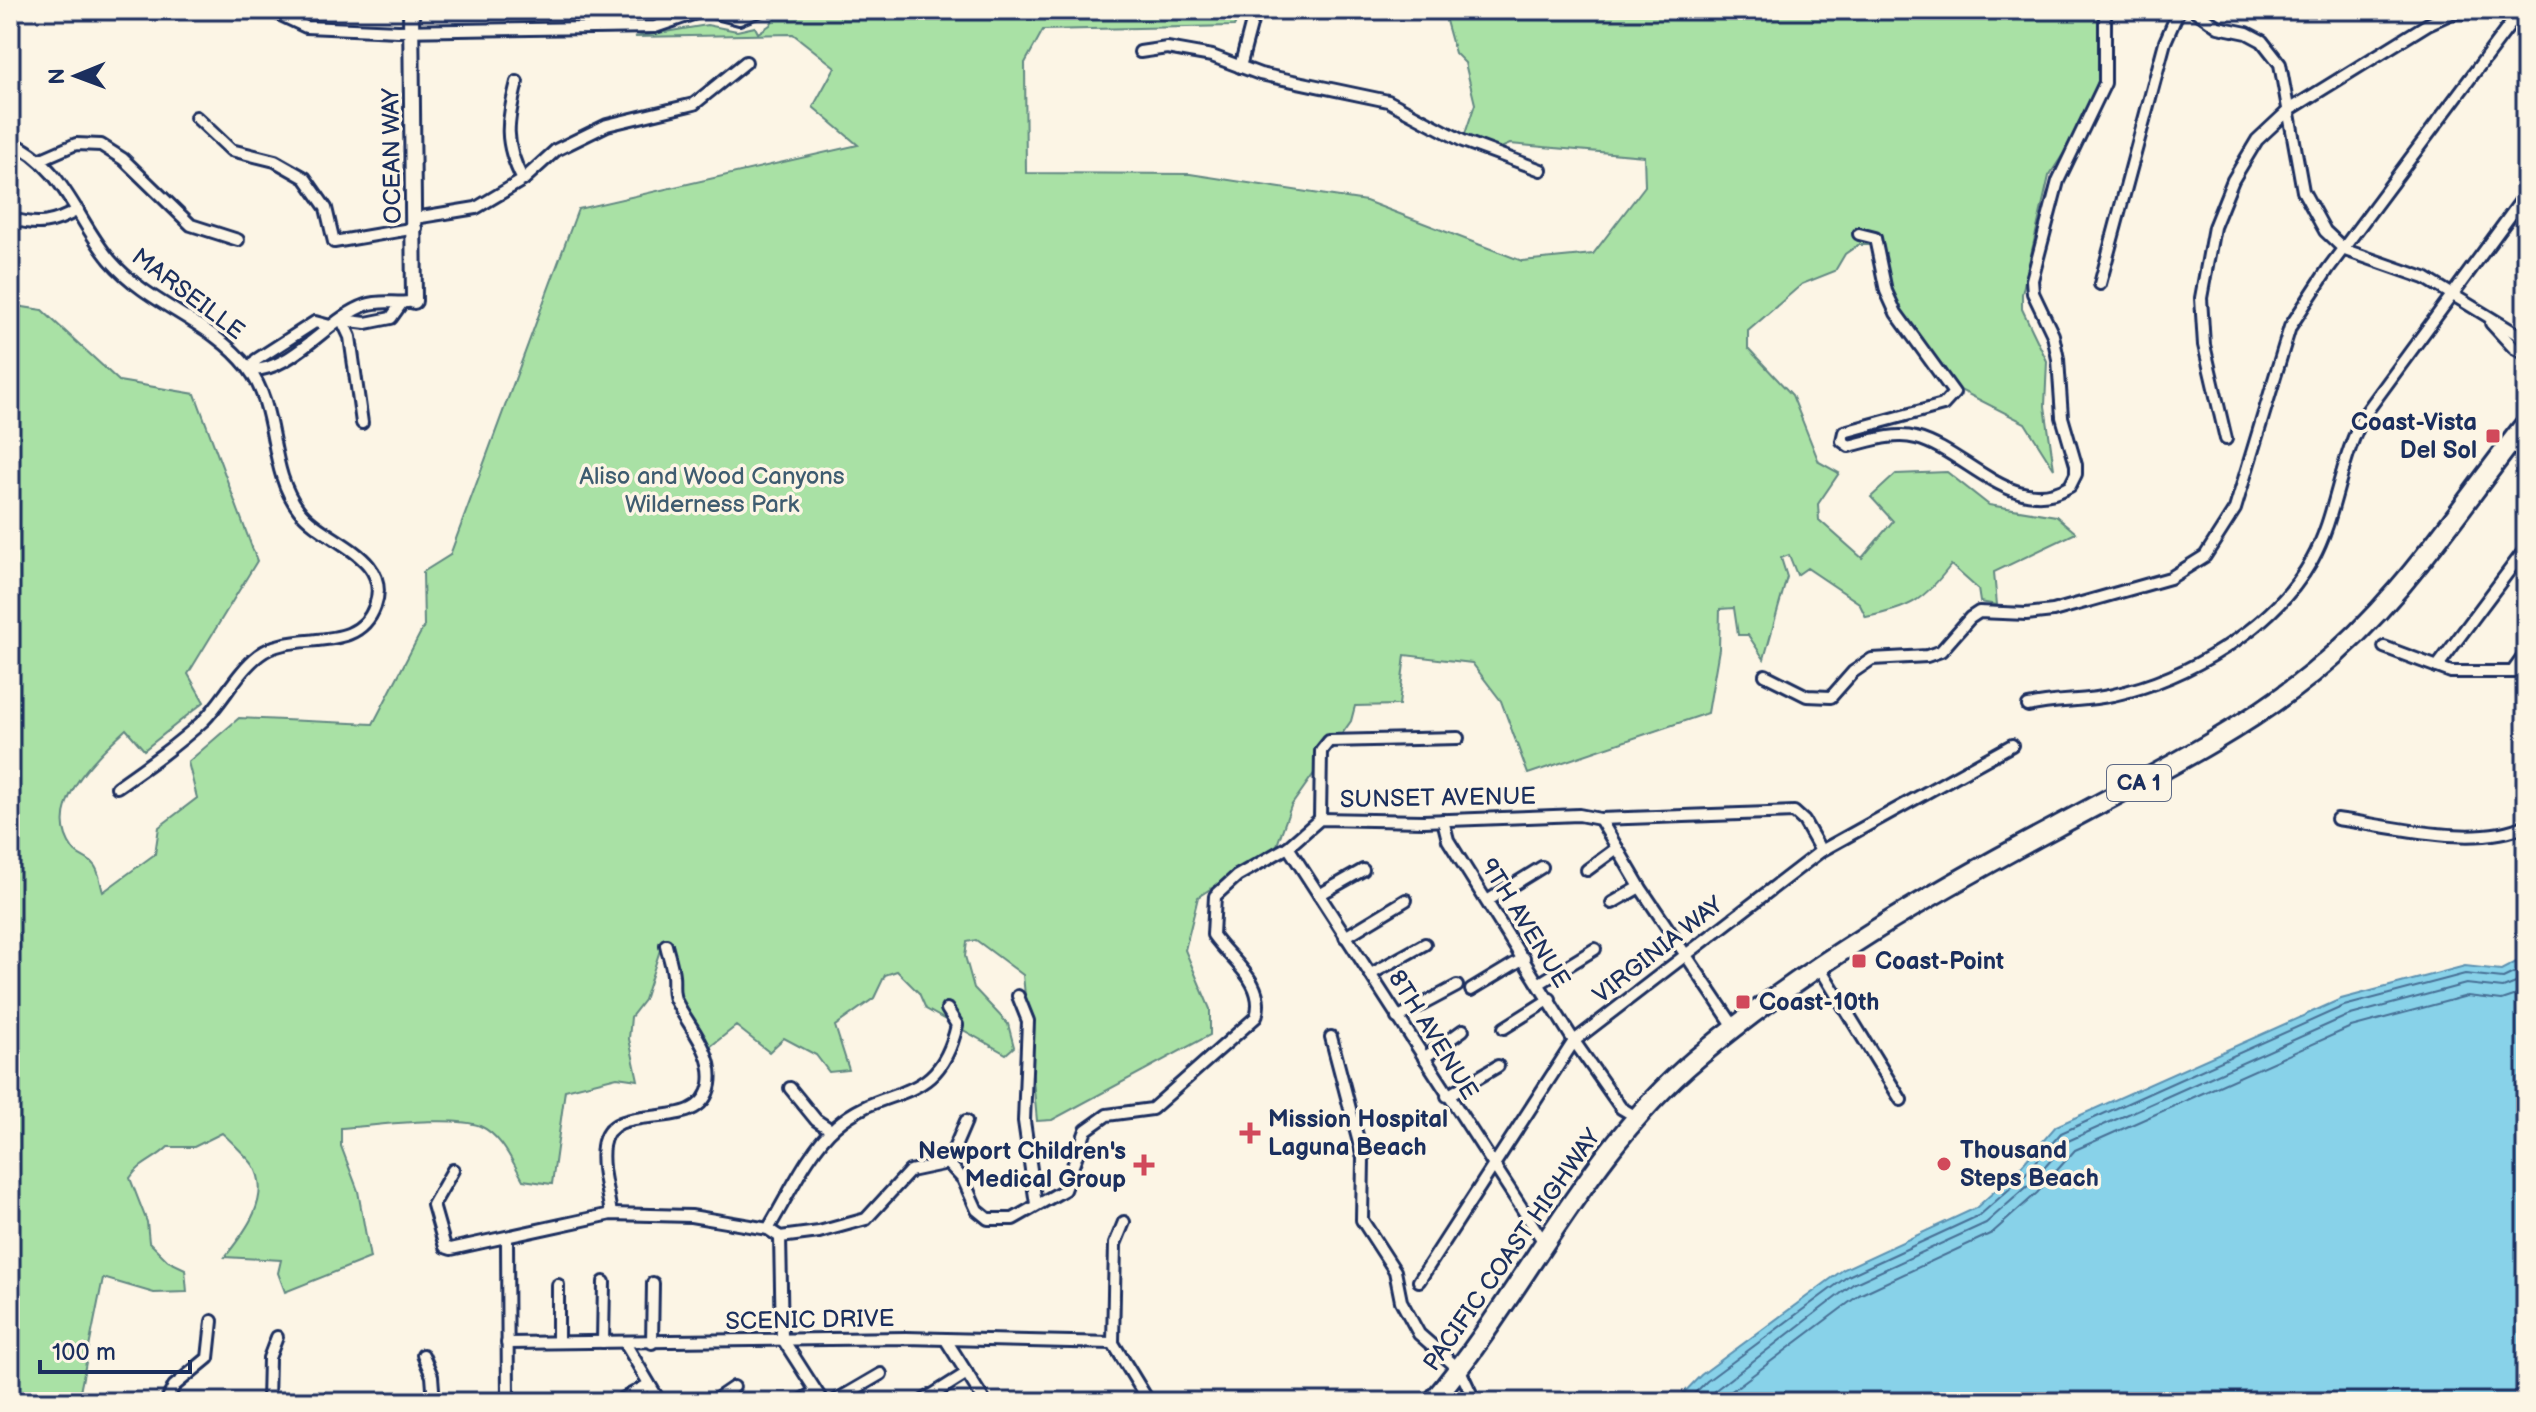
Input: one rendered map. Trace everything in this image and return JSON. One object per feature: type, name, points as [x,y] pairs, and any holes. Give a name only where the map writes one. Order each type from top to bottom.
[{"type":"highway","name":"PACIFIC COAST HIGHWAY","points":[[1432,1402],[1460,1370],[1595,1170],[1638,1118],[1694,1061],[1820,968],[1942,888],[2233,729],[2313,673],[2383,610],[2526,423]]},
{"type":"street","points":[[270,10],[306,27],[411,30],[655,27],[705,10],[739,19],[761,10]]},
{"type":"street","name":"OCEAN WAY","points":[[408,303],[416,223],[411,10]]},
{"type":"street","points":[[1240,67],[1255,10]]},
{"type":"street","points":[[1859,234],[1875,238],[1886,291],[1896,313],[1954,393],[1943,405],[1844,432],[1842,441],[1849,446],[1895,437],[1914,437],[2010,489],[2044,492],[2070,486],[2076,474],[2076,465],[2062,417],[2058,359],[2053,335],[2033,293],[2032,280],[2058,181],[2105,83],[2105,10]]},
{"type":"street","points":[[2100,284],[2165,42],[2179,10]]},
{"type":"street","points":[[2194,10],[2218,27],[2247,33],[2272,52],[2280,64],[2303,191],[2325,231],[2345,250],[2425,278],[2517,334],[2526,344]]},
{"type":"street","points":[[2226,439],[2201,321],[2207,250],[2223,201],[2244,159],[2257,140],[2289,110],[2452,13],[2501,10]]},
{"type":"street","points":[[1765,675],[1807,696],[1831,697],[1853,672],[1872,659],[1927,656],[1941,651],[1979,612],[2026,614],[2053,611],[2170,578],[2205,556],[2235,509],[2282,343],[2314,289],[2521,10]]},
{"type":"street","points":[[1140,52],[1167,48],[1212,56],[1314,88],[1388,101],[1463,141],[1541,170]]},
{"type":"street","points":[[196,117],[231,150],[275,161],[305,178],[326,208],[334,242],[476,208],[523,180],[556,150],[607,125],[694,104],[746,62]]},
{"type":"street","points":[[517,82],[508,121],[509,155],[523,180]]},
{"type":"street","name":"MARSEILLE","points":[[10,142],[39,160],[78,210],[111,261],[160,300],[220,337],[250,370],[266,402],[283,480],[299,511],[372,565],[378,586],[376,604],[367,623],[349,634],[327,641],[297,642],[260,654],[205,719],[117,787]]},
{"type":"street","points":[[39,160],[76,144],[101,145],[123,159],[191,225],[238,240]]},
{"type":"street","points":[[2028,706],[2116,695],[2171,676],[2217,651],[2280,602],[2312,560],[2329,521],[2357,427],[2526,194]]},
{"type":"street","points":[[10,218],[37,225],[51,223],[78,210]]},
{"type":"street","points":[[250,370],[262,371],[320,338],[330,326],[364,305],[388,300],[408,303]]},
{"type":"street","points":[[342,320],[366,323],[391,318],[408,303]]},
{"type":"street","points":[[2487,318],[2514,348],[2526,354]]},
{"type":"street","points":[[342,320],[350,337],[362,423]]},
{"type":"street","points":[[2437,667],[2526,548]]},
{"type":"street","points":[[2384,647],[2437,667],[2470,674],[2526,672]]},
{"type":"street","points":[[2513,671],[2526,653]]},
{"type":"street","points":[[1320,819],[1321,751],[1329,741],[1458,738]]},
{"type":"street","name":"VIRGINIA WAY","points":[[1419,1281],[1491,1165],[1574,1041],[1683,954],[1821,851],[2012,745]]},
{"type":"street","name":"SUNSET AVENUE","points":[[1036,1204],[1064,1190],[1086,1130],[1107,1115],[1152,1109],[1256,1017],[1261,1002],[1254,984],[1213,935],[1215,896],[1237,876],[1288,847],[1320,819],[1443,820],[1579,815],[1600,819],[1794,812],[1804,821],[1821,851]]},
{"type":"street","points":[[1600,819],[1683,954],[1735,1028]]},
{"type":"street","points":[[2337,819],[2481,836],[2526,825]]},
{"type":"street","name":"9TH AVENUE","points":[[1443,820],[1448,840],[1487,901],[1496,924],[1524,958],[1574,1041],[1621,1108],[1638,1118]]},
{"type":"street","name":"8TH AVENUE","points":[[1288,847],[1545,1244]]},
{"type":"street","points":[[1587,870],[1617,848]]},
{"type":"street","points":[[1487,901],[1542,867]]},
{"type":"street","points":[[1319,895],[1363,870]]},
{"type":"street","points":[[1612,903],[1640,887]]},
{"type":"street","points":[[1345,937],[1406,900]]},
{"type":"street","points":[[1371,974],[1425,944]]},
{"type":"street","points":[[611,1214],[602,1158],[603,1142],[612,1128],[627,1120],[690,1112],[706,1096],[711,1081],[697,1032],[676,1001],[666,945]]},
{"type":"street","points":[[1540,983],[1595,949]]},
{"type":"street","points":[[1471,990],[1524,958]]},
{"type":"street","points":[[1820,968],[1901,1100]]},
{"type":"street","points":[[1397,1018],[1457,986]]},
{"type":"street","points":[[948,1163],[963,1179],[977,1210],[988,1219],[1013,1219],[1036,1204],[1024,1121],[1028,1021],[1018,996]]},
{"type":"street","points":[[1504,1028],[1550,999]]},
{"type":"street","points":[[768,1229],[831,1130],[854,1113],[906,1092],[933,1077],[953,1045],[957,1025],[947,1009]]},
{"type":"street","points":[[1424,1058],[1463,1030]]},
{"type":"street","points":[[1331,1037],[1336,1064],[1355,1115],[1363,1158],[1362,1220],[1395,1271],[1401,1301],[1419,1334],[1460,1370],[1475,1402]]},
{"type":"street","points":[[1447,1096],[1498,1066]]},
{"type":"street","points":[[790,1088],[816,1120],[831,1130]]},
{"type":"street","points":[[948,1163],[966,1121]]},
{"type":"street","points":[[453,1170],[433,1205],[435,1224],[445,1247],[462,1248],[489,1238],[507,1239],[611,1214],[691,1216],[768,1229],[780,1237],[819,1232],[866,1219],[910,1171],[948,1163]]},
{"type":"street","points":[[1124,1222],[1115,1244],[1113,1343],[1149,1402]]},
{"type":"street","points":[[780,1237],[782,1338],[823,1402]]},
{"type":"street","points":[[507,1239],[508,1402]]},
{"type":"street","points":[[603,1342],[604,1282]]},
{"type":"street","points":[[652,1343],[653,1283]]},
{"type":"street","points":[[558,1285],[558,1342]]},
{"type":"street","points":[[166,1402],[174,1386],[208,1358],[212,1321]]},
{"type":"street","points":[[268,1402],[269,1358],[277,1337]]},
{"type":"street","name":"SCENIC DRIVE","points":[[507,1343],[652,1343],[782,1338],[1113,1343]]},
{"type":"street","points":[[946,1340],[985,1402]]},
{"type":"street","points":[[625,1343],[660,1402]]},
{"type":"street","points":[[423,1355],[432,1376],[434,1402]]},
{"type":"street","points":[[921,1402],[967,1373]]},
{"type":"street","points":[[833,1402],[881,1374]]},
{"type":"street","points":[[617,1402],[648,1385]]},
{"type":"street","points":[[712,1402],[734,1387]]},
{"type":"street","points":[[798,1402],[815,1392]]},
{"type":"green space","name":"Aliso and Wood Canyons Wilderness Park","points":[[779,10],[1242,10],[1234,26],[1043,30],[1025,63],[1026,173],[1190,174],[1366,201],[1522,261],[1593,254],[1645,186],[1644,156],[1510,144],[1494,151],[1463,140],[1475,104],[1465,63],[1455,53],[1443,10],[2098,10],[2099,78],[2083,124],[2049,176],[2022,294],[2022,309],[2047,361],[2045,406],[2054,469],[2025,423],[1956,388],[1891,314],[1872,245],[1858,245],[1845,254],[1835,271],[1802,284],[1748,331],[1748,348],[1792,395],[1819,462],[1839,473],[1818,504],[1819,520],[1862,558],[1893,521],[1871,497],[1896,474],[1947,472],[1989,505],[2056,516],[2076,533],[1994,572],[1997,605],[1980,602],[1978,589],[1951,565],[1915,601],[1866,617],[1859,603],[1807,568],[1797,575],[1789,555],[1781,558],[1787,577],[1764,659],[1748,635],[1738,635],[1734,608],[1720,609],[1719,649],[1708,713],[1528,774],[1501,701],[1472,663],[1405,655],[1399,705],[1355,706],[1351,721],[1291,806],[1277,845],[1198,897],[1185,950],[1210,1009],[1210,1035],[1052,1120],[1037,1121],[1023,975],[976,940],[967,942],[965,956],[974,988],[1008,1024],[1014,1047],[1006,1054],[926,1009],[919,993],[897,971],[885,975],[874,998],[835,1026],[849,1070],[829,1072],[816,1055],[784,1038],[769,1052],[736,1026],[701,1054],[675,1008],[670,956],[660,950],[644,1000],[631,1017],[629,1039],[638,1080],[617,1077],[565,1090],[552,1184],[523,1180],[500,1142],[480,1126],[433,1121],[341,1128],[341,1146],[358,1191],[370,1258],[285,1292],[278,1273],[281,1260],[225,1257],[247,1226],[258,1202],[258,1177],[251,1162],[222,1133],[194,1147],[168,1147],[130,1178],[147,1222],[149,1242],[168,1261],[185,1269],[187,1292],[154,1293],[103,1278],[78,1402],[10,1402],[10,305],[42,310],[119,381],[195,394],[257,561],[188,674],[204,702],[144,750],[126,729],[88,767],[68,799],[64,816],[65,833],[75,851],[95,867],[103,892],[155,854],[159,827],[197,798],[188,762],[239,718],[373,724],[424,626],[423,572],[450,555],[578,209],[858,145],[813,107],[835,67],[793,34],[635,37],[707,25],[737,31],[755,27],[758,33],[770,25]]},
{"type":"water","points":[[2526,957],[2526,1402],[1675,1402],[1701,1375],[1844,1269],[1976,1208],[2016,1172],[2056,1126],[2341,999],[2465,966],[2501,970]]},
{"type":"place","name":"Coast-Vista Del Sol","points":[[2493,436]]},
{"type":"place","name":"Coast-Point","points":[[1859,961]]},
{"type":"place","name":"Coast-10th","points":[[1743,1002]]},
{"type":"place","name":"Mission Hospital Laguna Beach","points":[[1250,1133]]},
{"type":"place","name":"Thousand Steps Beach","points":[[1944,1164]]},
{"type":"place","name":"Newport Children's Medical Group","points":[[1144,1165]]}]
